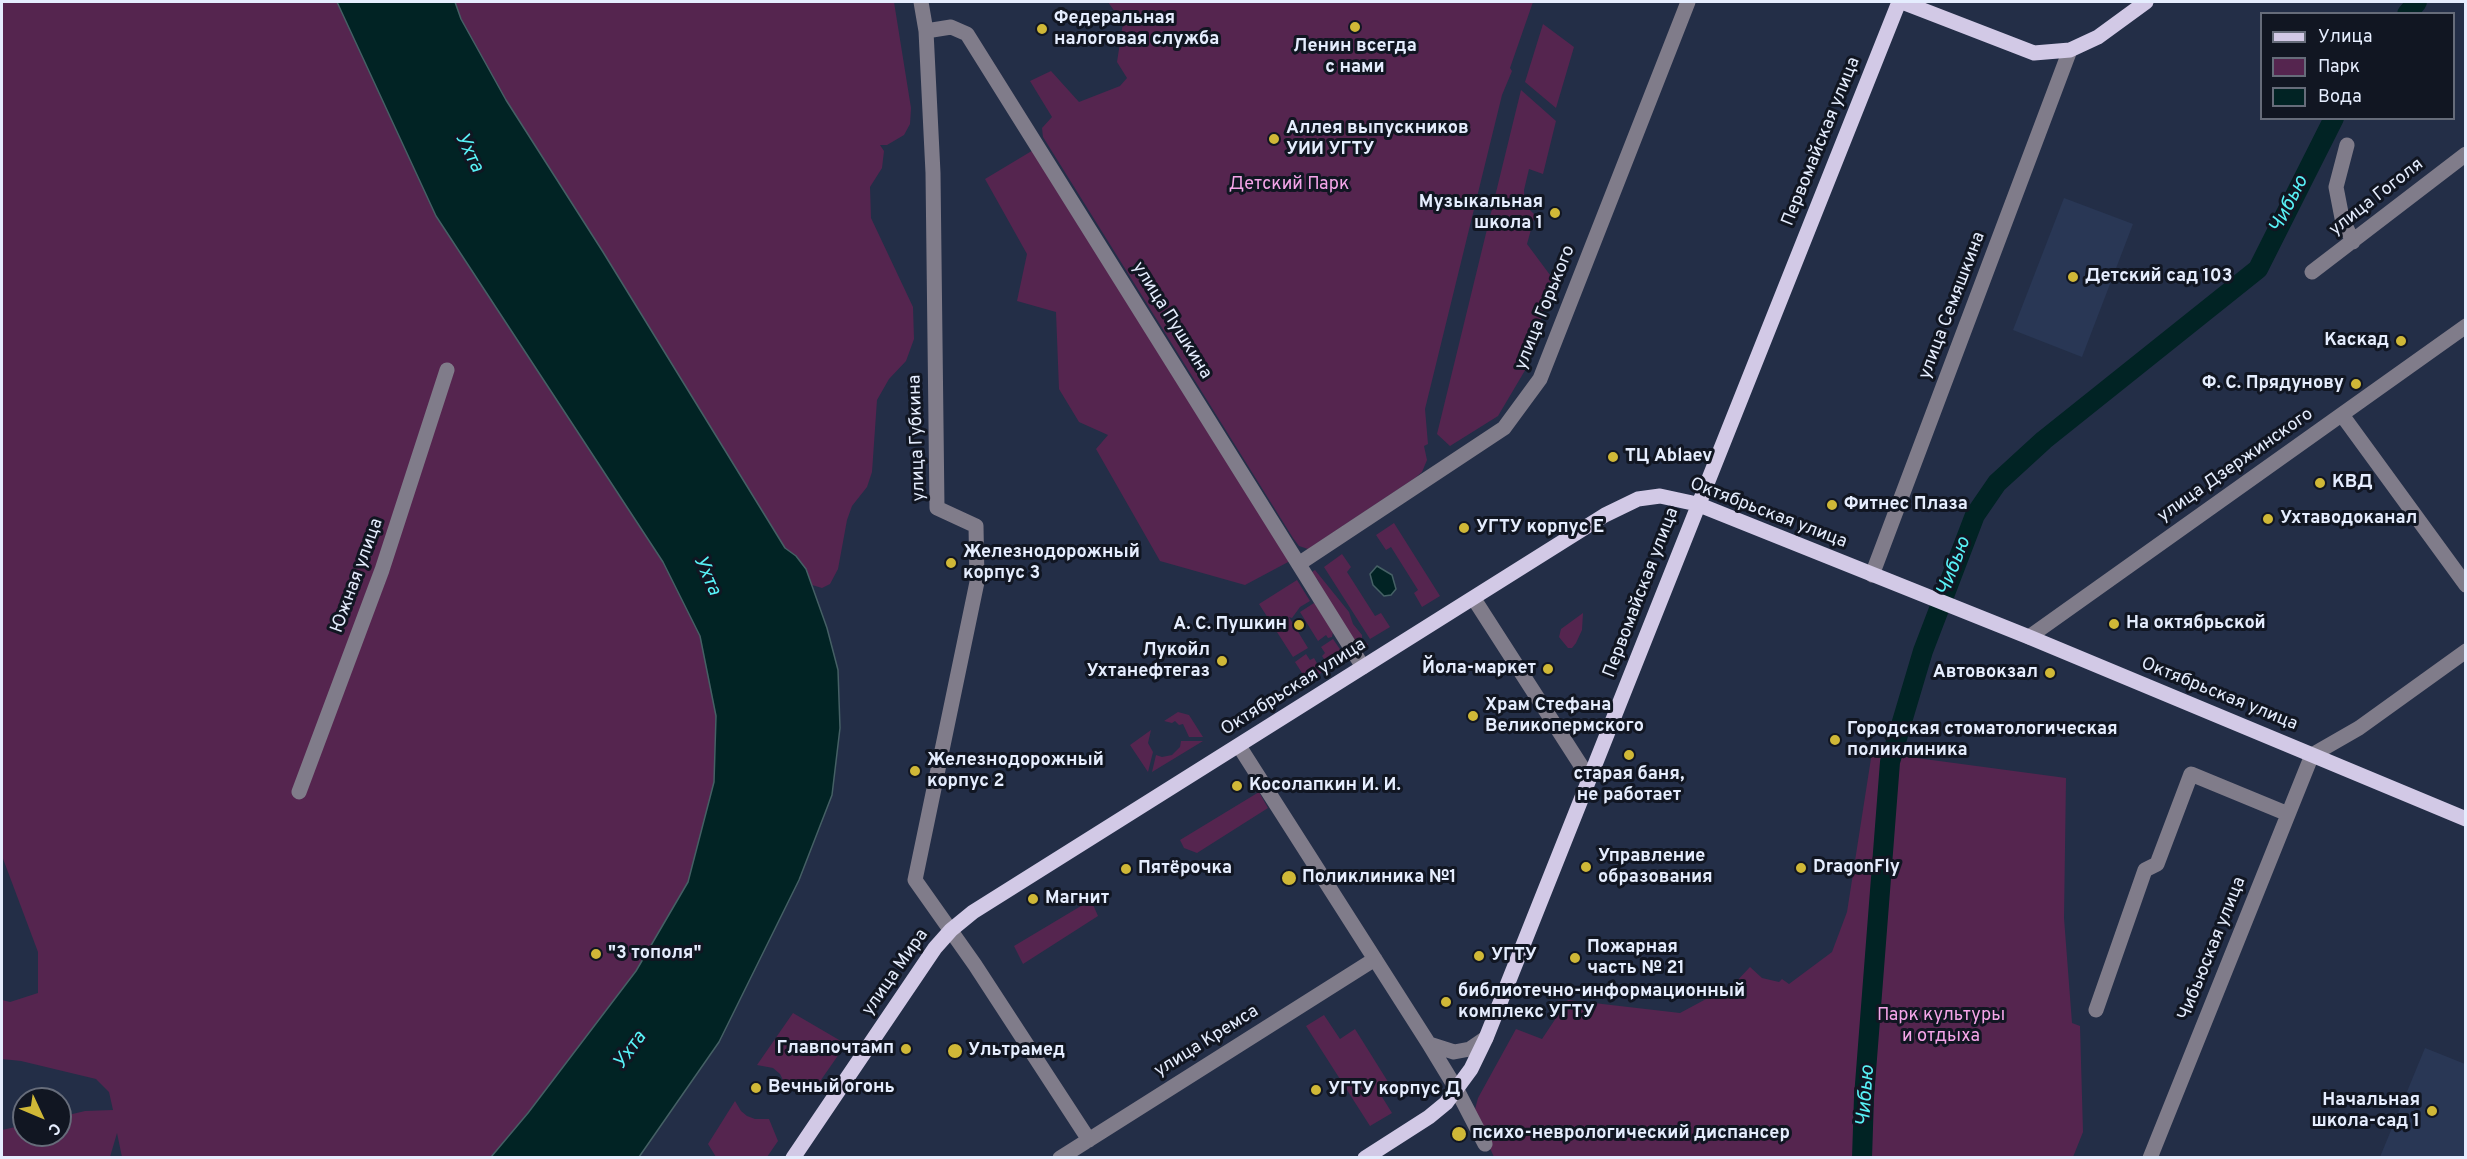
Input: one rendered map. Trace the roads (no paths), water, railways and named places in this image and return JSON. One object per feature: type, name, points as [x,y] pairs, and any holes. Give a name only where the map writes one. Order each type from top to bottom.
[{"type":"main road","points":[[1901,2],[2034,53],[2070,50],[2098,36],[2146,2]]},
{"type":"main road","name":"Первомайская улица","points":[[1365,1158],[1429,1117],[1446,1103],[1471,1069],[1486,1038],[1697,504],[1901,2]]},
{"type":"main road","name":"Октябрьская улица","points":[[951,930],[973,912],[1605,515],[1638,499],[1660,496],[1697,504],[2029,637],[2466,819]]},
{"type":"main road","name":"улица Мира","points":[[793,1158],[935,948],[951,930]]},
{"type":"street","name":"улица Губкина","points":[[921,2],[926,31],[933,174],[937,508],[976,526],[977,582],[915,880],[951,930]]},
{"type":"street","name":"улица Горького","points":[[1300,563],[1504,428],[1540,379],[1688,2]]},
{"type":"street","name":"улица Пушкина","points":[[926,31],[951,27],[967,34],[1364,667]]},
{"type":"street","name":"улица Семяшкина","points":[[1872,575],[2070,50]]},
{"type":"street","points":[[2347,145],[2336,187],[2342,218],[2353,243]]},
{"type":"street","name":"улица Гоголя","points":[[2312,272],[2353,243],[2466,154]]},
{"type":"street","name":"улица Дзержинского","points":[[2029,637],[2466,326]]},
{"type":"street","name":"Южная улица","points":[[299,792],[382,570],[447,370]]},
{"type":"street","points":[[2342,415],[2466,585]]},
{"type":"street","points":[[1474,599],[1590,778]]},
{"type":"street","points":[[2312,755],[2360,728],[2466,651]]},
{"type":"street","points":[[1239,746],[1429,1044],[1457,1090],[1485,1144]]},
{"type":"street","name":"Чибьюская улица","points":[[2150,1158],[2312,755]]},
{"type":"street","points":[[2096,1010],[2145,870],[2157,864],[2191,774],[2288,814]]},
{"type":"street","points":[[951,930],[1089,1140]]},
{"type":"street","name":"улица Кремса","points":[[1060,1158],[1374,959]]},
{"type":"street","points":[[1429,1044],[1454,1052],[1470,1049],[1486,1038]]},
{"type":"water","name":"Ухта","points":[[337,2],[455,2],[461,19],[506,100],[603,252],[785,548],[796,556],[806,569],[827,628],[838,670],[840,728],[832,795],[799,880],[719,1042],[639,1157],[491,1157],[528,1113],[636,971],[688,882],[714,782],[716,716],[700,636],[663,562],[436,216]]},
{"type":"water","points":[[1377,566],[1392,575],[1396,589],[1391,595],[1384,596],[1373,585],[1370,574]]},
{"type":"waterway","name":"Чибью","points":[[2409,12],[2417,2]]},
{"type":"waterway","name":"Чибью","points":[[1862,1158],[1864,1097],[1890,762],[1923,651],[1975,515],[1997,483],[2044,440],[2258,269],[2333,120]]},
{"type":"place","name":"Ленин всегда с нами","points":[[1355,27]]},
{"type":"place","name":"Федеральная налоговая служба","points":[[1042,29]]},
{"type":"place","name":"Аллея выпускников УИИ УГТУ","points":[[1274,139]]},
{"type":"place","name":"Музыкальная школа 1","points":[[1555,213]]},
{"type":"place","name":"Детский сад 103","points":[[2073,277]]},
{"type":"place","name":"Каскад","points":[[2401,341]]},
{"type":"place","name":"Ф. С. Прядунову","points":[[2356,384]]},
{"type":"place","name":"ТЦ Ablaev","points":[[1613,457]]},
{"type":"place","name":"КВД","points":[[2320,483]]},
{"type":"place","name":"Фитнес Плаза","points":[[1832,505]]},
{"type":"place","name":"Ухтаводоканал","points":[[2268,519]]},
{"type":"place","name":"УГТУ корпус Е","points":[[1464,528]]},
{"type":"place","name":"Железнодорожный корпус 3","points":[[951,563]]},
{"type":"place","name":"На октябрьской","points":[[2114,624]]},
{"type":"place","name":"А. С. Пушкин","points":[[1299,625]]},
{"type":"place","name":"Лукойл Ухтанефтегаз","points":[[1222,661]]},
{"type":"place","name":"Йола-маркет","points":[[1548,669]]},
{"type":"place","name":"Автовокзал","points":[[2050,673]]},
{"type":"place","name":"Храм Стефана Великопермского","points":[[1473,716]]},
{"type":"place","name":"Городская стоматологическая поликлиника","points":[[1835,740]]},
{"type":"place","name":"старая баня, не работает","points":[[1629,755]]},
{"type":"place","name":"Железнодорожный корпус 2","points":[[915,771]]},
{"type":"place","name":"Косолапкин И. И.","points":[[1237,786]]},
{"type":"place","name":"Управление образования","points":[[1586,867]]},
{"type":"place","name":"DragonFly","points":[[1801,868]]},
{"type":"place","name":"Пятёрочка","points":[[1126,869]]},
{"type":"place","name":"Поликлиника №1","points":[[1289,878]]},
{"type":"place","name":"Магнит","points":[[1033,899]]},
{"type":"place","name":"\"3 тополя\"","points":[[596,954]]},
{"type":"place","name":"УГТУ","points":[[1479,956]]},
{"type":"place","name":"Пожарная часть № 21","points":[[1575,958]]},
{"type":"place","name":"библиотечно-информационный комплекс УГТУ","points":[[1446,1002]]},
{"type":"place","name":"Главпочтамп","points":[[906,1049]]},
{"type":"place","name":"Ультрамед","points":[[955,1051]]},
{"type":"place","name":"Вечный огонь","points":[[756,1088]]},
{"type":"place","name":"УГТУ корпус Д","points":[[1316,1090]]},
{"type":"place","name":"Начальная школа-сад 1","points":[[2432,1111]]},
{"type":"place","name":"психо-неврологический диспансер","points":[[1459,1134]]},
{"type":"park label","name":"Детский Парк","points":[[1289,185]]},
{"type":"park label","name":"Парк культуры и отдыха","points":[[1941,1026]]}]
